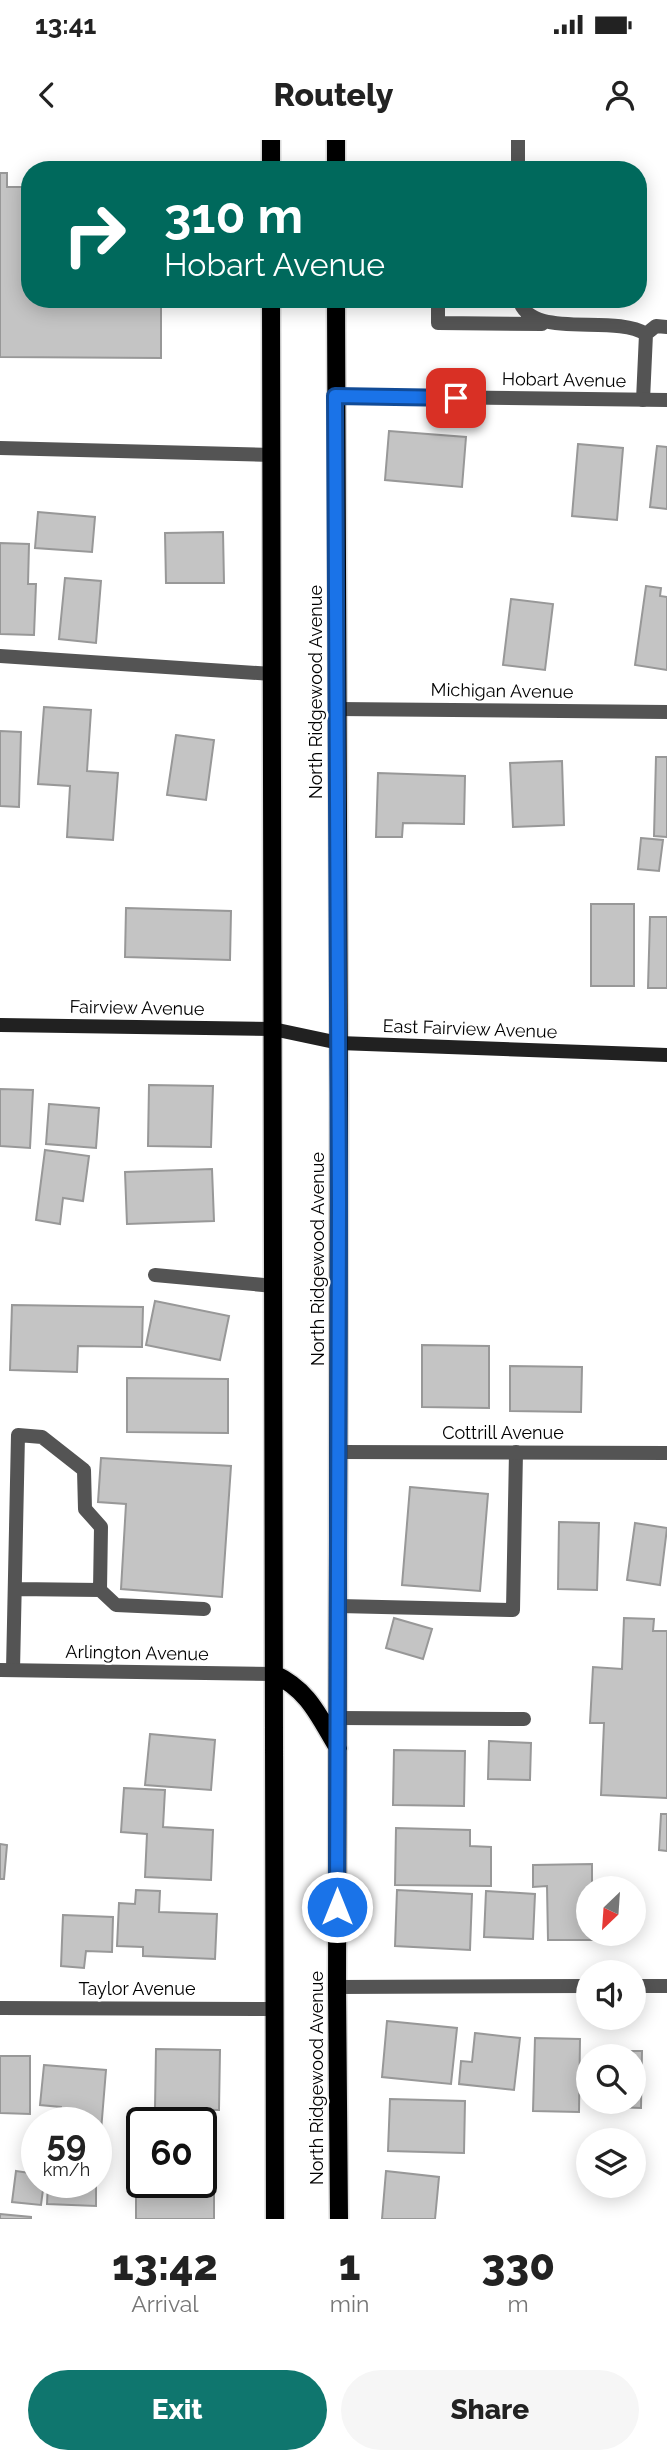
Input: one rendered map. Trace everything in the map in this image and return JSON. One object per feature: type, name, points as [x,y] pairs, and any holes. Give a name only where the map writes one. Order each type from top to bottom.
[{"type":"main road","points":[[271,140],[271,161]]},
{"type":"main road","points":[[336,140],[336,161]]},
{"type":"main road","points":[[271,308],[275,2219]]},
{"type":"main road","name":"North Ridgewood Avenue","points":[[336,308],[340,1452],[337,1987],[339,2219]]},
{"type":"main road","name":"Fairview Avenue","points":[[0,1025],[273,1029]]},
{"type":"main road","name":"East Fairview Avenue","points":[[273,1029],[339,1043],[667,1055]]},
{"type":"main road","points":[[274,1674],[292,1682],[309,1698],[338,1748]]},
{"type":"street","points":[[518,140],[518,161]]},
{"type":"street","points":[[438,308],[438,323],[612,324],[635,327],[646,334]]},
{"type":"street","points":[[521,308],[530,317],[548,324]]},
{"type":"street","points":[[643,400],[646,334],[656,326],[667,327]]},
{"type":"street","name":"Hobart Avenue","points":[[335,396],[667,400]]},
{"type":"street","points":[[0,448],[272,455]]},
{"type":"street","points":[[0,656],[272,674]]},
{"type":"street","name":"Michigan Avenue","points":[[337,709],[667,712]]},
{"type":"street","points":[[155,1275],[274,1286]]},
{"type":"street","points":[[7,1670],[15,1589],[18,1435],[42,1437],[83,1470],[85,1509],[101,1527],[100,1590]]},
{"type":"street","name":"Cottrill Avenue","points":[[340,1452],[667,1453]]},
{"type":"street","points":[[339,1606],[513,1610],[516,1452]]},
{"type":"street","points":[[15,1589],[100,1590],[116,1605],[204,1609]]},
{"type":"street","name":"Arlington Avenue","points":[[7,1670],[274,1674]]},
{"type":"street","points":[[339,1718],[524,1719]]},
{"type":"street","points":[[337,1987],[576,1986]]},
{"type":"street","points":[[646,1986],[667,1986]]},
{"type":"street","name":"Taylor Avenue","points":[[0,2008],[274,2009]]},
{"type":"building","points":[[0,173],[7,173],[7,187],[21,187],[21,308],[161,308],[161,358],[0,357]]},
{"type":"building","points":[[389,431],[466,437],[462,487],[385,480]]},
{"type":"building","points":[[578,444],[623,448],[617,520],[572,516]]},
{"type":"building","points":[[657,446],[667,447],[667,509],[650,507]]},
{"type":"building","points":[[38,512],[95,517],[92,552],[35,548]]},
{"type":"building","points":[[223,532],[224,583],[166,583],[165,533]]},
{"type":"building","points":[[0,543],[29,544],[28,584],[36,584],[34,635],[0,634]]},
{"type":"building","points":[[65,578],[101,581],[96,643],[59,639]]},
{"type":"building","points":[[646,586],[661,588],[660,596],[667,597],[667,670],[635,665]]},
{"type":"building","points":[[511,599],[553,604],[545,670],[503,665]]},
{"type":"building","points":[[44,707],[91,710],[87,771],[118,773],[113,840],[67,837],[70,786],[38,784]]},
{"type":"building","points":[[0,731],[21,732],[19,807],[0,806]]},
{"type":"building","points":[[176,735],[214,740],[206,800],[167,795]]},
{"type":"building","points":[[656,757],[667,757],[667,837],[654,836]]},
{"type":"building","points":[[562,761],[564,825],[513,827],[510,763]]},
{"type":"building","points":[[378,773],[465,776],[464,824],[403,823],[402,837],[376,837]]},
{"type":"building","points":[[641,838],[663,840],[659,871],[638,869]]},
{"type":"building","points":[[591,904],[634,904],[634,986],[591,986]]},
{"type":"building","points":[[126,908],[231,911],[230,960],[125,957]]},
{"type":"building","points":[[650,917],[667,917],[667,988],[648,988]]},
{"type":"building","points":[[149,1085],[213,1086],[211,1147],[148,1146]]},
{"type":"building","points":[[0,1089],[33,1090],[30,1148],[0,1146]]},
{"type":"building","points":[[49,1104],[99,1108],[96,1148],[46,1144]]},
{"type":"building","points":[[45,1150],[89,1156],[83,1201],[63,1198],[60,1224],[36,1220]]},
{"type":"building","points":[[212,1169],[214,1221],[127,1224],[125,1172]]},
{"type":"building","points":[[155,1301],[229,1316],[220,1360],[146,1345]]},
{"type":"building","points":[[12,1305],[143,1307],[142,1347],[78,1346],[77,1372],[10,1370]]},
{"type":"building","points":[[422,1345],[489,1346],[489,1408],[422,1407]]},
{"type":"building","points":[[510,1366],[582,1367],[581,1412],[510,1411]]},
{"type":"building","points":[[127,1378],[228,1379],[228,1433],[127,1432]]},
{"type":"building","points":[[101,1458],[231,1466],[222,1597],[121,1589],[126,1504],[98,1502]]},
{"type":"building","points":[[410,1487],[488,1494],[480,1591],[402,1585]]},
{"type":"building","points":[[559,1522],[599,1523],[597,1590],[558,1589]]},
{"type":"building","points":[[635,1523],[667,1528],[660,1585],[627,1580]]},
{"type":"building","points":[[394,1618],[432,1629],[423,1659],[386,1648]]},
{"type":"building","points":[[624,1618],[654,1619],[653,1631],[667,1631],[667,1798],[601,1795],[604,1723],[590,1723],[593,1667],[622,1669]]},
{"type":"building","points":[[150,1734],[215,1740],[211,1790],[145,1785]]},
{"type":"building","points":[[489,1741],[531,1743],[530,1780],[488,1779]]},
{"type":"building","points":[[394,1750],[465,1751],[464,1806],[393,1805]]},
{"type":"building","points":[[124,1788],[165,1790],[163,1827],[213,1830],[211,1880],[145,1877],[147,1834],[121,1832]]},
{"type":"building","points":[[661,1814],[667,1814],[667,1851],[659,1850]]},
{"type":"building","points":[[396,1828],[470,1830],[470,1846],[491,1847],[491,1886],[395,1885]]},
{"type":"building","points":[[0,1844],[7,1845],[4,1879],[0,1879]]},
{"type":"building","points":[[592,1864],[592,1876],[576,1876],[576,1940],[548,1940],[547,1886],[533,1887],[533,1865]]},
{"type":"building","points":[[136,1890],[160,1891],[159,1912],[217,1914],[215,1959],[143,1956],[143,1947],[117,1946],[119,1903],[135,1904]]},
{"type":"building","points":[[397,1890],[472,1894],[470,1950],[395,1946]]},
{"type":"building","points":[[486,1891],[535,1894],[533,1939],[484,1937]]},
{"type":"building","points":[[63,1915],[113,1917],[112,1952],[86,1951],[84,1968],[61,1966]]},
{"type":"building","points":[[387,2021],[457,2028],[451,2084],[382,2077]]},
{"type":"building","points":[[475,2033],[520,2038],[514,2090],[459,2084],[461,2061],[472,2062]]},
{"type":"building","points":[[535,2038],[580,2039],[580,2044],[576,2044],[576,2112],[533,2111]]},
{"type":"building","points":[[156,2049],[220,2050],[219,2110],[217,2107],[155,2107]]},
{"type":"building","points":[[0,2056],[30,2056],[30,2107],[21,2107],[21,2114],[0,2113]]},
{"type":"building","points":[[44,2065],[106,2070],[103,2107],[40,2105]]},
{"type":"building","points":[[390,2099],[465,2101],[464,2153],[388,2151]]},
{"type":"building","points":[[16,2171],[21,2172],[21,2198],[42,2198],[41,2205],[12,2202]]},
{"type":"building","points":[[386,2171],[439,2177],[435,2219],[382,2219]]},
{"type":"building","points":[[47,2198],[96,2198],[96,2206],[47,2204]]},
{"type":"building","points":[[136,2198],[214,2198],[214,2219],[136,2219]]},
{"type":"building","points":[[0,2214],[31,2217],[31,2219],[0,2219]]},
{"type":"route","points":[[337,1907],[339,1203],[335,396],[456,398]]}]
